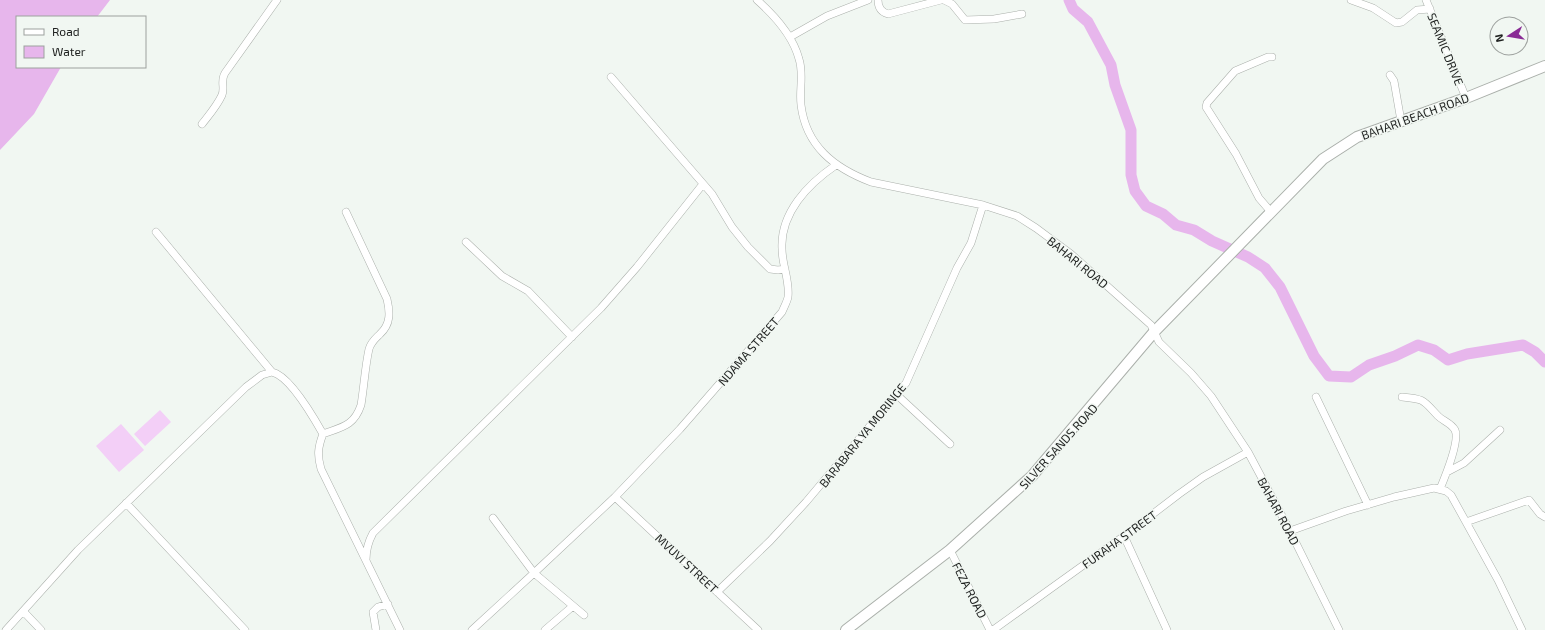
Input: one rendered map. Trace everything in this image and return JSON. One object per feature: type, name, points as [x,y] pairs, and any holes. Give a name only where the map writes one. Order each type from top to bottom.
[{"type":"street","points":[[202,124],[222,94],[222,80],[225,73],[278,0]]},
{"type":"street","name":"BAHARI ROAD","points":[[757,0],[790,37],[800,60],[802,81],[801,104],[809,134],[818,147],[836,165],[854,176],[871,182],[983,205],[1017,216],[1071,254],[1151,324],[1159,342],[1191,373],[1211,396],[1248,452],[1290,531],[1339,630]]},
{"type":"street","points":[[790,37],[827,16],[868,0]]},
{"type":"street","points":[[878,0],[879,8],[888,14],[942,0],[952,4],[965,20],[994,20],[1022,14]]},
{"type":"street","points":[[1351,0],[1373,8],[1396,23],[1402,22],[1417,10],[1430,9]]},
{"type":"street","name":"SEAMIC DRIVE","points":[[1426,0],[1466,98]]},
{"type":"street","points":[[1272,57],[1268,57],[1235,71],[1207,103],[1206,107],[1236,154],[1259,198],[1272,212]]},
{"type":"street","name":"BAHARI BEACH ROAD","points":[[1246,237],[1323,159],[1357,137],[1466,98],[1545,66]]},
{"type":"street","points":[[1390,75],[1394,81],[1401,121]]},
{"type":"street","points":[[611,77],[712,194],[732,227],[764,264],[774,270],[785,269]]},
{"type":"street","name":"NDAMA STREET","points":[[472,630],[615,497],[680,430],[782,312],[788,298],[788,284],[782,250],[783,230],[790,211],[802,196],[818,179],[836,165]]},
{"type":"street","points":[[366,560],[368,542],[373,533],[601,308],[637,267],[703,184]]},
{"type":"street","name":"BARABARA YA MORINGE","points":[[717,592],[770,541],[801,508],[906,384],[956,268],[972,243],[983,205]]},
{"type":"street","points":[[346,212],[386,299],[390,315],[384,329],[375,338],[369,349],[361,405],[358,413],[354,420],[347,425],[323,434],[319,445],[318,457],[321,468],[400,630]]},
{"type":"street","points":[[156,232],[272,372],[281,376],[306,405],[323,434]]},
{"type":"street","name":"SILVER SANDS ROAD","points":[[848,629],[950,550],[1032,476],[1154,332],[1246,237]]},
{"type":"street","points":[[466,242],[502,276],[528,291],[572,337]]},
{"type":"street","points":[[6,630],[78,550],[246,387],[262,375],[272,372]]},
{"type":"street","points":[[897,395],[950,444]]},
{"type":"street","points":[[1316,397],[1368,505]]},
{"type":"street","points":[[1402,397],[1424,400],[1443,420],[1454,428],[1456,441],[1447,472],[1440,489]]},
{"type":"street","points":[[1447,472],[1464,463],[1500,430]]},
{"type":"street","name":"FURAHA STREET","points":[[991,630],[1124,536],[1204,477],[1248,452]]},
{"type":"street","points":[[1290,531],[1346,511],[1394,497],[1434,488],[1446,491],[1451,495],[1498,580],[1522,630]]},
{"type":"street","name":"MVUVI STREET","points":[[615,497],[758,630]]},
{"type":"street","points":[[1466,522],[1529,500],[1545,518]]},
{"type":"street","points":[[126,504],[245,630]]},
{"type":"street","points":[[493,518],[534,573],[584,615]]},
{"type":"street","points":[[1124,536],[1167,630]]},
{"type":"street","name":"FEZA ROAD","points":[[950,550],[991,630]]},
{"type":"street","points":[[376,630],[373,621],[373,612],[378,607],[388,604]]},
{"type":"street","points":[[545,630],[573,606]]},
{"type":"street","points":[[23,610],[41,630]]},
{"type":"shaded area","points":[[160,410],[171,422],[145,446],[134,434]]},
{"type":"shaded area","points":[[121,424],[144,450],[119,472],[96,446]]},
{"type":"water","points":[[0,0],[110,0],[98,16],[16,16],[16,68],[60,68],[34,114],[0,150]]},
{"type":"waterway","points":[[1069,0],[1073,9],[1088,22],[1111,65],[1115,85],[1131,130],[1131,175],[1135,191],[1146,206],[1163,214],[1176,225],[1194,230],[1212,241],[1248,257],[1265,268],[1280,287],[1314,356],[1329,376],[1351,377],[1369,365],[1395,356],[1418,345],[1434,350],[1448,360],[1467,354],[1523,345],[1535,352],[1545,362]]}]
